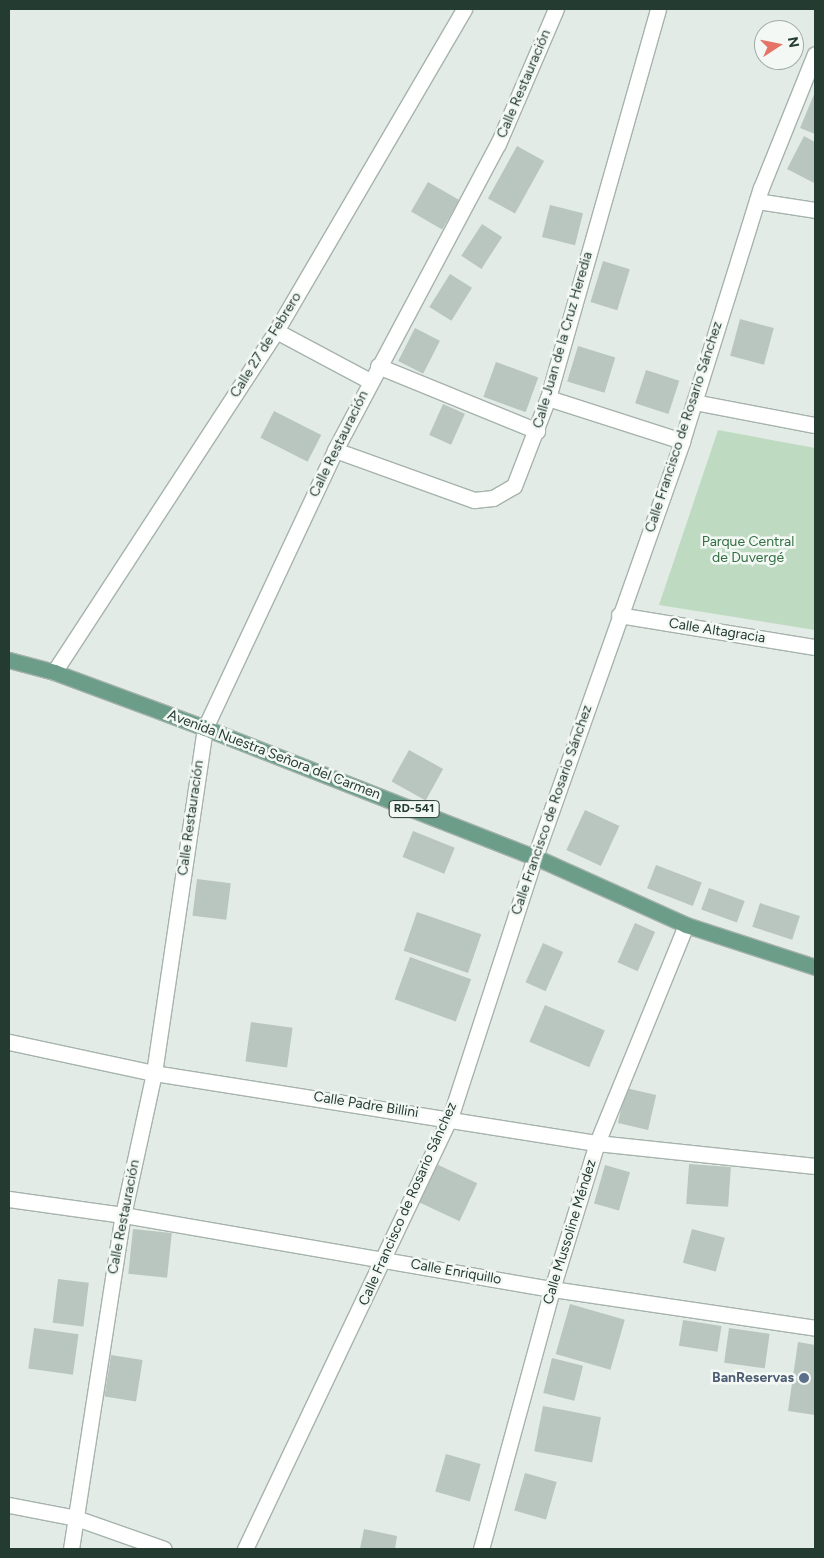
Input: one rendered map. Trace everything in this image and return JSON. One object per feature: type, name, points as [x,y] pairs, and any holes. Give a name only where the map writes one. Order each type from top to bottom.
[{"type":"main road","name":"Avenida Nuestra Señora del Carmen","points":[[9,660],[54,672],[205,728],[535,857],[686,924],[815,967]]},
{"type":"street","name":"Calle 27 de Febrero","points":[[54,672],[276,331],[464,9]]},
{"type":"street","name":"Calle Restauración","points":[[71,1549],[122,1215],[154,1073],[205,728],[335,450],[370,381],[498,144],[556,9]]},
{"type":"street","name":"Calle Juan de la Cruz Heredia","points":[[335,450],[474,500],[493,498],[514,486],[537,432],[548,398],[658,9]]},
{"type":"street","name":"Calle Francisco de Rosario Sánchez","points":[[245,1549],[385,1260],[450,1118],[535,857],[682,441],[757,201],[815,54]]},
{"type":"street","points":[[757,201],[815,210]]},
{"type":"street","points":[[276,331],[370,381]]},
{"type":"street","points":[[378,366],[537,432]]},
{"type":"street","points":[[548,398],[682,441]]},
{"type":"street","points":[[694,402],[815,425]]},
{"type":"street","name":"Calle Altagracia","points":[[619,615],[815,647]]},
{"type":"street","name":"Calle Mussoline Méndez","points":[[481,1549],[552,1289],[597,1143],[686,924]]},
{"type":"street","name":"Calle Padre Billini","points":[[9,1042],[154,1073],[450,1118],[597,1143],[815,1166]]},
{"type":"street","name":"Calle Enriquillo","points":[[9,1199],[122,1215],[552,1289],[815,1328]]},
{"type":"street","points":[[9,1505],[76,1518],[164,1549]]},
{"type":"green space","name":"Parque Central de Duvergé","points":[[718,430],[815,448],[815,630],[659,605]]},
{"type":"building","points":[[815,92],[815,134],[800,128]]},
{"type":"building","points":[[804,136],[815,142],[814,183],[787,169]]},
{"type":"building","points":[[517,146],[544,161],[515,214],[488,198]]},
{"type":"building","points":[[428,182],[459,200],[442,229],[411,211]]},
{"type":"building","points":[[550,205],[583,213],[575,245],[542,237]]},
{"type":"building","points":[[482,224],[502,237],[481,269],[461,256]]},
{"type":"building","points":[[603,261],[630,269],[617,310],[590,302]]},
{"type":"building","points":[[450,274],[472,288],[451,321],[429,307]]},
{"type":"building","points":[[740,319],[774,328],[764,365],[730,356]]},
{"type":"building","points":[[415,328],[440,341],[423,374],[398,361]]},
{"type":"building","points":[[578,346],[615,357],[604,393],[567,381]]},
{"type":"building","points":[[496,362],[538,377],[526,412],[483,397]]},
{"type":"building","points":[[646,370],[679,381],[668,414],[635,403]]},
{"type":"building","points":[[443,404],[465,414],[451,445],[429,435]]},
{"type":"building","points":[[274,411],[321,435],[308,462],[260,438]]},
{"type":"building","points":[[409,750],[443,769],[426,800],[392,781]]},
{"type":"building","points":[[585,810],[619,826],[601,866],[566,850]]},
{"type":"building","points":[[413,831],[455,848],[444,874],[403,857]]},
{"type":"building","points":[[656,865],[702,883],[693,906],[647,888]]},
{"type":"building","points":[[197,879],[231,883],[226,920],[192,916]]},
{"type":"building","points":[[709,888],[745,901],[737,923],[701,910]]},
{"type":"building","points":[[760,903],[800,916],[792,940],[752,927]]},
{"type":"building","points":[[417,912],[481,934],[468,973],[404,951]]},
{"type":"building","points":[[635,923],[655,932],[638,971],[618,962]]},
{"type":"building","points":[[543,943],[563,952],[546,991],[526,982]]},
{"type":"building","points":[[410,957],[471,979],[456,1022],[395,999]]},
{"type":"building","points":[[545,1005],[605,1030],[589,1067],[529,1042]]},
{"type":"building","points":[[251,1022],[293,1028],[287,1067],[245,1062]]},
{"type":"building","points":[[626,1088],[656,1095],[648,1130],[618,1123]]},
{"type":"building","points":[[432,1162],[477,1183],[460,1221],[414,1200]]},
{"type":"building","points":[[689,1164],[731,1167],[728,1207],[686,1204]]},
{"type":"building","points":[[605,1165],[630,1172],[619,1211],[594,1203]]},
{"type":"building","points":[[133,1229],[172,1233],[167,1278],[128,1274]]},
{"type":"building","points":[[692,1229],[725,1238],[716,1272],[683,1263]]},
{"type":"building","points":[[58,1279],[89,1283],[83,1326],[53,1323]]},
{"type":"building","points":[[570,1304],[625,1320],[610,1370],[556,1354]]},
{"type":"building","points":[[683,1320],[722,1326],[717,1352],[679,1346]]},
{"type":"building","points":[[34,1328],[79,1334],[73,1375],[28,1369]]},
{"type":"building","points":[[729,1328],[770,1334],[765,1368],[724,1363]]},
{"type":"building","name":"BanReservas","points":[[798,1342],[815,1345],[815,1415],[788,1411]]},
{"type":"building","points":[[111,1355],[143,1360],[136,1401],[104,1396]]},
{"type":"building","points":[[552,1358],[583,1366],[574,1401],[543,1393]]},
{"type":"building","points":[[543,1406],[601,1417],[592,1462],[534,1451]]},
{"type":"building","points":[[446,1454],[481,1464],[470,1501],[435,1491]]},
{"type":"building","points":[[525,1473],[557,1482],[546,1520],[514,1510]]},
{"type":"building","points":[[364,1529],[397,1536],[395,1549],[360,1549]]},
{"type":"place","name":"BanReservas","points":[[804,1378]]}]
